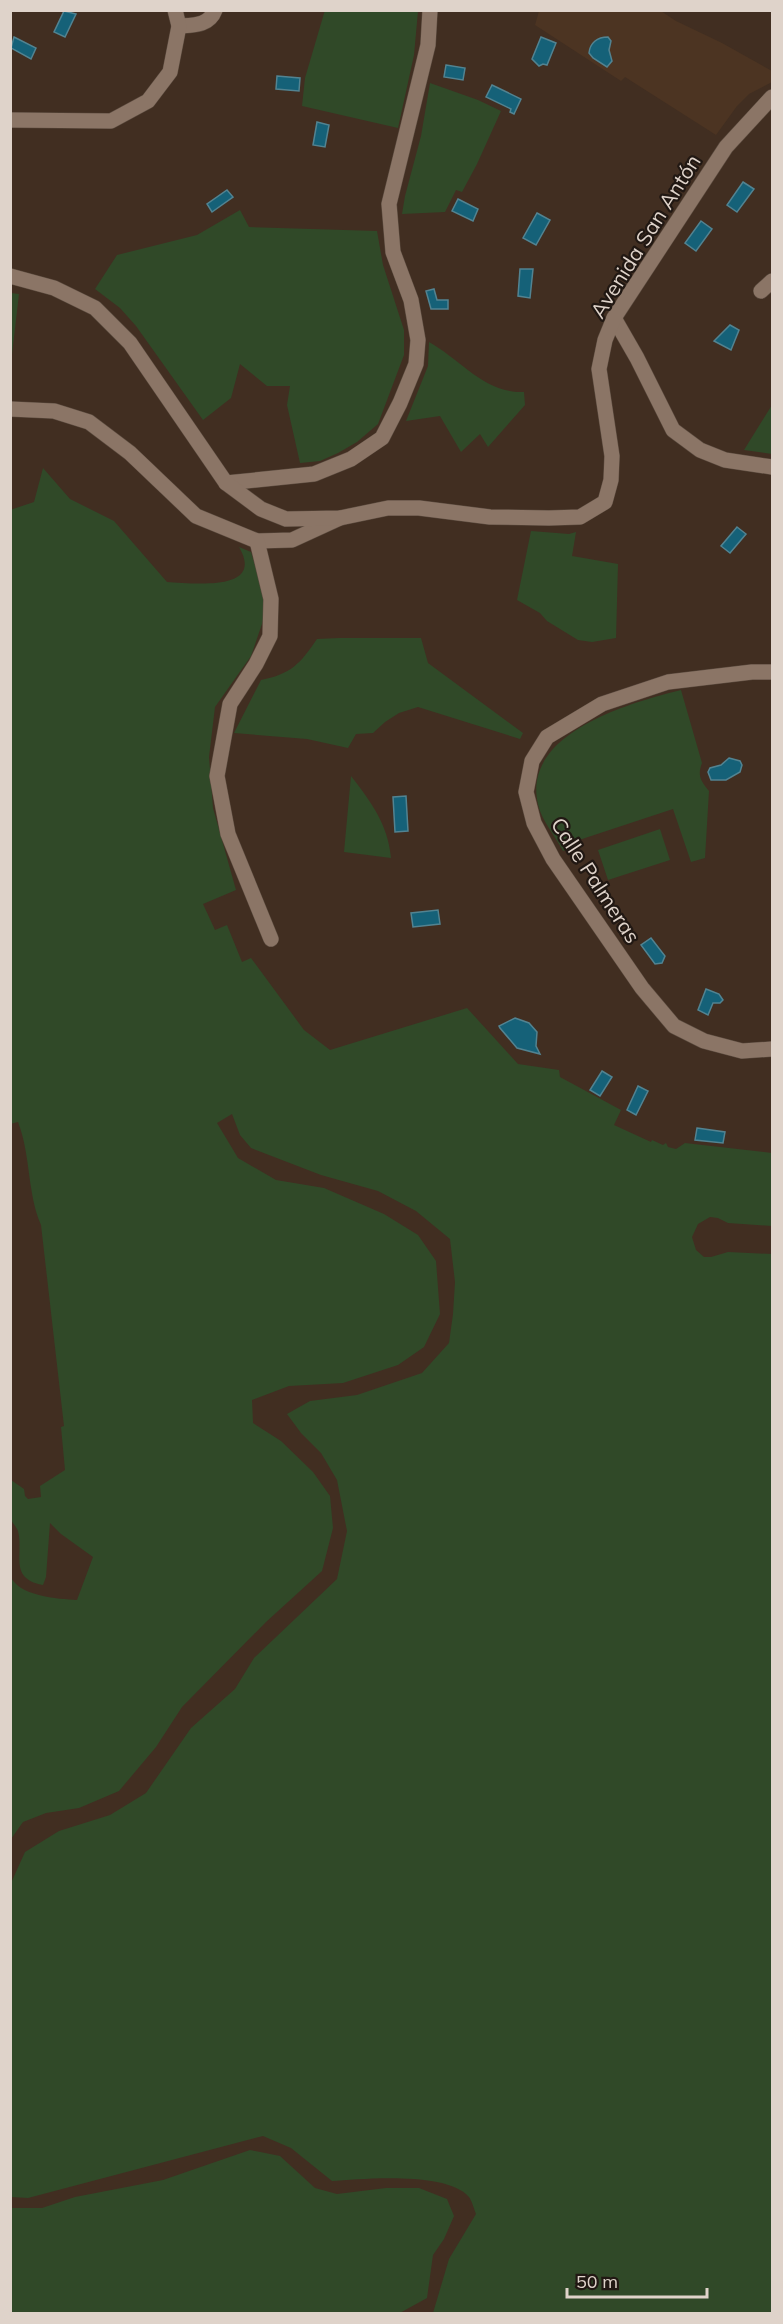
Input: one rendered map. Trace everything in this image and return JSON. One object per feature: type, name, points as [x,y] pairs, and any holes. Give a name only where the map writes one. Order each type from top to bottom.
[{"type":"street","points":[[10,120],[111,121],[148,101],[170,72],[177,18],[199,25],[212,17],[215,10]]},
{"type":"street","points":[[226,483],[314,474],[351,459],[382,438],[400,403],[416,364],[418,340],[411,300],[393,252],[389,204],[428,45],[430,10]]},
{"type":"street","name":"Avenida San Antón","points":[[10,276],[54,288],[96,308],[130,343],[226,483],[261,510],[286,519],[340,518],[388,508],[419,508],[490,517],[580,517],[605,502],[611,480],[612,456],[599,369],[605,340],[614,318],[726,147],[772,97]]},
{"type":"street","points":[[614,318],[673,430],[700,450],[724,460],[772,467]]},
{"type":"street","points":[[10,409],[54,411],[89,422],[130,453],[196,516],[256,541],[292,540],[340,518]]},
{"type":"street","points":[[256,541],[271,599],[270,636],[256,664],[230,704],[217,776],[228,834],[271,939]]},
{"type":"street","name":"Calle Palmeras","points":[[772,672],[752,672],[668,682],[602,704],[547,737],[532,761],[526,792],[534,823],[553,859],[642,988],[674,1026],[704,1041],[742,1051],[772,1049]]},
{"type":"shaded area","points":[[539,11],[661,11],[772,71],[772,82],[749,94],[737,106],[716,135],[625,77],[621,81],[535,25]]},
{"type":"green space","points":[[325,10],[418,11],[414,55],[398,128],[302,106],[305,78]]},
{"type":"green space","points":[[430,83],[501,111],[462,192],[456,190],[445,212],[402,214],[421,136]]},
{"type":"green space","points":[[240,210],[249,227],[377,231],[383,265],[404,330],[404,355],[378,424],[357,442],[320,461],[300,463],[287,405],[290,386],[267,386],[240,364],[231,398],[203,420],[136,326],[120,308],[95,289],[117,255],[197,235]]},
{"type":"green space","points":[[10,293],[19,294],[11,363]]},
{"type":"green space","points":[[429,342],[485,382],[510,391],[524,392],[525,405],[488,447],[480,434],[461,452],[440,416],[406,421],[428,366]]},
{"type":"green space","points":[[772,405],[772,454],[744,450]]},
{"type":"green space","points":[[43,468],[70,499],[114,521],[167,582],[207,583],[234,579],[243,572],[245,562],[239,547],[251,552],[265,598],[264,618],[251,656],[215,707],[209,757],[213,808],[236,890],[203,904],[215,930],[227,925],[242,962],[251,958],[304,1030],[330,1050],[467,1008],[518,1064],[559,1070],[560,1077],[621,1110],[614,1125],[651,1142],[652,1140],[663,1145],[666,1143],[668,1147],[676,1149],[685,1143],[772,1153],[772,1226],[728,1223],[710,1217],[698,1224],[692,1237],[696,1250],[704,1257],[728,1252],[772,1254],[772,2313],[433,2313],[449,2259],[476,2214],[469,2197],[458,2189],[443,2183],[424,2180],[383,2178],[332,2181],[291,2148],[263,2136],[28,2198],[11,2197],[11,1883],[25,1852],[59,1831],[110,1815],[146,1793],[191,1728],[235,1689],[254,1658],[337,1579],[347,1531],[337,1480],[321,1453],[301,1433],[287,1414],[310,1401],[357,1395],[422,1373],[449,1343],[455,1282],[450,1239],[416,1211],[378,1191],[321,1175],[251,1148],[240,1135],[232,1114],[217,1123],[238,1158],[276,1180],[324,1188],[384,1214],[418,1235],[436,1261],[440,1314],[424,1347],[398,1365],[343,1383],[289,1386],[252,1400],[253,1423],[281,1441],[313,1472],[330,1496],[333,1528],[322,1571],[266,1622],[182,1707],[156,1747],[119,1791],[79,1808],[46,1813],[23,1822],[11,1839],[10,1575],[14,1582],[29,1592],[77,1600],[93,1557],[61,1534],[50,1523],[46,1577],[43,1585],[32,1582],[21,1571],[18,1531],[10,1510],[11,1480],[24,1489],[28,1499],[41,1497],[40,1486],[65,1470],[61,1427],[64,1426],[41,1225],[33,1200],[22,1135],[18,1122],[10,1124],[10,510],[34,502]]},
{"type":"green space","points":[[531,531],[569,534],[576,532],[572,556],[618,564],[616,638],[592,642],[578,640],[517,600]]},
{"type":"green space","points":[[421,638],[428,663],[523,733],[520,739],[418,707],[399,713],[373,733],[356,734],[348,748],[307,739],[234,733],[261,680],[280,675],[294,667],[317,639]]},
{"type":"green space","points":[[681,690],[702,763],[701,778],[709,791],[705,858],[691,862],[673,809],[573,842],[573,847],[563,851],[540,811],[536,785],[544,762],[559,743],[581,727],[633,704]]},
{"type":"green space","points":[[351,776],[372,804],[382,824],[391,858],[344,852]]},
{"type":"green space","points":[[660,829],[670,860],[608,880],[598,850]]},
{"type":"green space","points":[[250,2150],[280,2156],[315,2188],[337,2194],[386,2188],[419,2188],[447,2199],[454,2216],[444,2239],[433,2255],[427,2298],[398,2314],[11,2313],[11,2208],[42,2208],[75,2197],[163,2180]]},
{"type":"water","points":[[64,11],[76,14],[65,37],[54,32]]},
{"type":"water","points":[[14,37],[36,48],[31,59],[11,48]]},
{"type":"water","points":[[541,37],[556,43],[547,65],[539,66],[532,59]]},
{"type":"water","points":[[608,37],[611,41],[609,50],[612,61],[607,67],[589,53],[595,41]]},
{"type":"water","points":[[446,65],[465,68],[463,80],[444,77]]},
{"type":"water","points":[[277,76],[300,78],[299,91],[276,89]]},
{"type":"water","points":[[492,85],[521,99],[514,114],[510,112],[511,109],[486,97]]},
{"type":"water","points":[[317,122],[329,125],[325,147],[313,145]]},
{"type":"water","points":[[743,182],[754,189],[737,212],[727,205]]},
{"type":"water","points":[[227,190],[233,197],[212,212],[207,204]]},
{"type":"water","points":[[458,199],[478,209],[473,221],[452,211]]},
{"type":"water","points":[[537,213],[550,220],[536,245],[523,238]]},
{"type":"water","points":[[701,221],[712,229],[696,251],[685,243]]},
{"type":"water","points":[[520,269],[533,269],[530,298],[518,296]]},
{"type":"water","points":[[434,289],[437,300],[448,300],[448,309],[431,309],[426,291]]},
{"type":"water","points":[[730,325],[739,330],[731,350],[714,341]]},
{"type":"water","points":[[737,527],[746,534],[730,553],[721,546]]},
{"type":"water","points":[[729,758],[740,761],[742,765],[740,772],[726,780],[711,780],[708,772],[710,768],[721,765]]},
{"type":"water","points":[[406,796],[408,831],[395,832],[393,797]]},
{"type":"water","points":[[438,910],[440,924],[413,927],[411,913]]},
{"type":"water","points":[[651,938],[665,956],[662,963],[655,964],[641,945]]},
{"type":"water","points":[[706,989],[719,994],[723,1000],[720,1003],[713,1003],[708,1015],[698,1010]]},
{"type":"water","points":[[515,1018],[529,1023],[537,1032],[536,1046],[540,1054],[517,1048],[500,1028],[499,1026]]},
{"type":"water","points":[[602,1071],[612,1077],[600,1096],[590,1090]]},
{"type":"water","points":[[638,1086],[648,1091],[636,1115],[627,1110]]},
{"type":"water","points":[[697,1128],[725,1132],[723,1143],[695,1140]]}]
